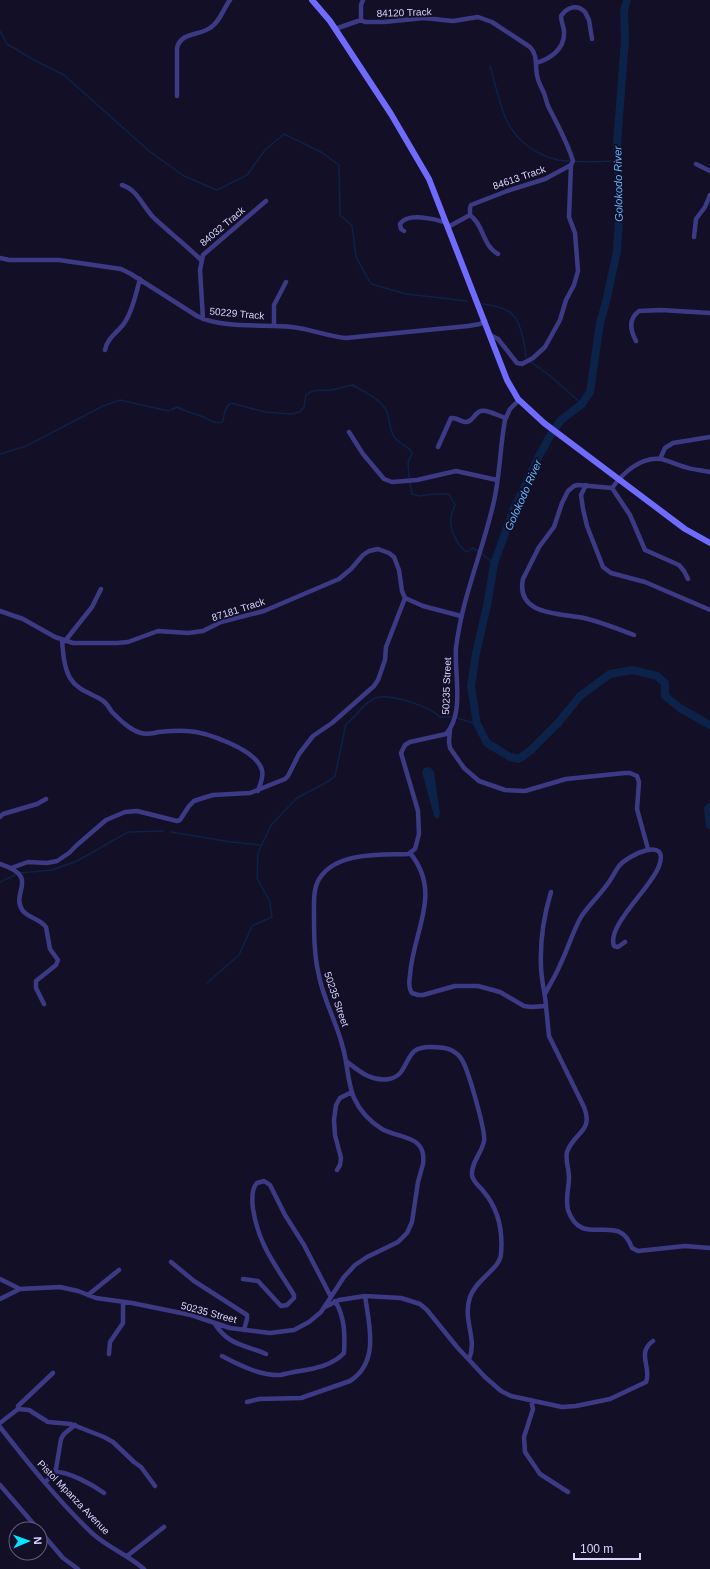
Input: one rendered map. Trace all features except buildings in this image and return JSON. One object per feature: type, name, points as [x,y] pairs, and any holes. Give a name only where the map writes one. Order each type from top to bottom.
[{"type":"street","points":[[177,96],[178,43],[183,37],[204,31],[213,25],[230,0]]},
{"type":"street","points":[[312,0],[335,29],[416,155],[429,179],[507,380],[520,400],[544,423],[685,529],[710,543]]},
{"type":"street","points":[[361,20],[361,5],[363,0]]},
{"type":"street","points":[[536,63],[545,61],[552,57],[558,49],[564,35],[561,16],[569,8],[576,7],[586,12],[592,39]]},
{"type":"street","name":"84120 Track","points":[[335,29],[361,20],[365,22],[384,22],[418,18],[453,21],[478,17],[485,18],[530,47],[535,54],[537,78],[549,108],[563,135],[568,149],[573,156],[571,165],[570,217],[575,233],[578,270],[574,285],[564,305],[560,320],[540,353],[522,364],[517,363],[513,360],[498,339],[490,335]]},
{"type":"street","points":[[696,164],[710,172]]},
{"type":"street","name":"84613 Track","points":[[470,215],[471,205],[507,191],[545,179],[571,165]]},
{"type":"street","points":[[122,185],[129,187],[135,192],[147,211],[183,242],[201,260]]},
{"type":"street","points":[[694,237],[696,219],[705,207],[710,195]]},
{"type":"street","name":"84032 Track","points":[[203,319],[200,282],[201,260],[206,251],[266,201]]},
{"type":"street","points":[[447,225],[470,215],[476,222],[489,248],[498,254]]},
{"type":"street","points":[[404,231],[401,229],[400,224],[405,219],[409,218],[433,218],[447,225]]},
{"type":"street","name":"50229 Track","points":[[0,258],[9,260],[59,260],[121,269],[203,319],[221,323],[298,328],[328,336],[346,338],[468,326],[480,324],[485,321]]},
{"type":"street","points":[[105,350],[110,338],[118,332],[126,322],[140,280]]},
{"type":"street","points":[[274,326],[274,304],[286,282]]},
{"type":"street","points":[[636,341],[630,327],[633,318],[639,311],[710,313]]},
{"type":"street","points":[[438,446],[451,418],[468,422],[471,421],[477,412],[484,411],[505,418],[510,409],[520,400]]},
{"type":"street","name":"50235 Street","points":[[0,1299],[20,1289],[60,1288],[102,1299],[191,1316],[215,1324],[244,1330],[270,1333],[294,1330],[309,1322],[324,1307],[344,1277],[355,1265],[367,1257],[398,1242],[407,1234],[412,1222],[423,1159],[421,1148],[416,1142],[382,1129],[368,1118],[359,1108],[352,1092],[339,1034],[324,993],[317,967],[314,918],[315,892],[317,883],[323,874],[331,867],[345,860],[410,853],[415,849],[419,834],[418,811],[401,753],[405,745],[410,742],[446,734],[450,729],[456,715],[456,649],[461,616],[467,592],[477,567],[494,502],[505,418]]},
{"type":"street","points":[[349,432],[363,454],[384,478],[392,482],[416,480],[456,471],[497,480]]},
{"type":"street","points":[[660,459],[665,448],[673,443],[710,437]]},
{"type":"street","points":[[612,488],[619,479],[636,465],[646,461],[660,459],[684,467],[710,472]]},
{"type":"street","points":[[586,485],[581,495],[583,509],[587,526],[603,567],[611,573],[645,582],[710,610]]},
{"type":"street","points":[[634,635],[583,618],[550,614],[533,607],[524,597],[522,584],[523,579],[539,547],[554,527],[568,491],[574,486],[586,485],[612,488],[630,515],[645,550],[679,565],[688,579]]},
{"type":"street","name":"87181 Track","points":[[0,611],[23,619],[63,640],[73,643],[107,644],[128,642],[158,632],[188,633],[203,631],[221,622],[264,611],[339,579],[369,551],[378,549],[389,553],[394,557],[399,570],[402,591],[405,598]]},
{"type":"street","points":[[101,589],[92,607],[63,640],[66,669],[76,686],[102,700],[120,720],[132,730],[139,733],[148,734],[192,731],[234,745],[250,754],[259,763],[262,769],[262,779],[258,791]]},
{"type":"street","points":[[10,868],[28,862],[47,863],[57,861],[69,853],[106,820],[126,812],[137,811],[177,821],[180,820],[194,801],[213,795],[240,795],[258,791],[276,783],[288,776],[299,754],[313,736],[332,724],[374,686],[378,680],[385,660],[386,648],[405,598],[423,606],[461,616]]},
{"type":"street","points":[[450,729],[450,748],[464,768],[479,781],[505,790],[525,791],[566,779],[582,777],[630,772],[637,776],[639,782],[637,809],[648,849]]},
{"type":"street","points":[[0,817],[4,814],[37,804],[46,799]]},
{"type":"street","points":[[545,994],[582,916],[607,885],[622,863],[648,849],[656,849],[660,852],[661,858],[657,872],[637,900],[626,912],[614,935],[614,946],[618,947],[626,942]]},
{"type":"street","points":[[410,853],[423,873],[425,892],[424,913],[414,946],[411,964],[409,981],[410,991],[418,996],[456,986],[478,986],[500,992],[520,1005],[527,1007],[546,1006]]},
{"type":"street","points":[[0,864],[19,874],[23,886],[20,898],[21,907],[27,915],[44,924],[46,927],[50,950],[58,960],[56,965],[36,980],[36,988],[44,1004]]},
{"type":"street","points":[[551,892],[547,908],[540,966],[545,994],[549,1036],[588,1118],[586,1126],[571,1144],[566,1156],[569,1175],[566,1192],[569,1211],[576,1225],[585,1230],[615,1230],[627,1237],[632,1248],[638,1251],[685,1246],[710,1248]]},
{"type":"street","points":[[346,1061],[373,1079],[387,1080],[394,1078],[401,1073],[412,1052],[425,1047],[435,1047],[451,1050],[457,1054],[465,1066],[482,1120],[485,1136],[483,1146],[473,1168],[472,1176],[476,1184],[488,1197],[502,1229],[500,1260],[495,1267],[475,1286],[467,1306],[473,1347],[469,1359]]},
{"type":"street","points":[[337,1170],[340,1165],[341,1158],[334,1120],[336,1105],[340,1098],[352,1092]]},
{"type":"street","points":[[243,1279],[258,1281],[281,1306],[287,1305],[294,1298],[294,1295],[262,1242],[256,1223],[252,1205],[253,1191],[257,1182],[264,1181],[270,1185],[331,1297]]},
{"type":"street","points":[[171,1262],[194,1281],[247,1315],[244,1330]]},
{"type":"street","points":[[88,1295],[119,1270]]},
{"type":"street","points":[[0,1279],[20,1289]]},
{"type":"street","points":[[246,1402],[259,1399],[301,1398],[350,1381],[356,1377],[365,1366],[370,1351],[370,1328],[365,1296]]},
{"type":"street","points":[[324,1307],[335,1301],[365,1296],[401,1298],[420,1304],[428,1310],[457,1347],[485,1377],[501,1391],[511,1396],[562,1407],[576,1406],[610,1399],[636,1388],[647,1380],[645,1350],[653,1341]]},
{"type":"street","points":[[222,1356],[238,1365],[274,1376],[329,1364],[338,1359],[344,1353],[345,1336],[341,1312],[335,1301]]},
{"type":"street","points":[[109,1354],[110,1342],[123,1323],[123,1302]]},
{"type":"street","points":[[215,1324],[221,1333],[232,1341],[266,1354]]},
{"type":"street","points":[[0,1423],[18,1409],[18,1406],[53,1373]]},
{"type":"street","points":[[531,1400],[533,1409],[524,1437],[525,1452],[540,1474],[568,1492]]},
{"type":"street","points":[[18,1409],[29,1410],[48,1422],[75,1425],[113,1442],[141,1467],[155,1486]]},
{"type":"street","points":[[45,1483],[55,1472],[61,1439],[64,1434],[75,1425]]},
{"type":"street","name":"Pistol Mpanza Avenue","points":[[0,1427],[45,1483],[92,1533],[107,1545],[127,1556],[144,1569]]},
{"type":"street","points":[[55,1472],[64,1472],[104,1492]]},
{"type":"street","points":[[0,1485],[31,1521]]},
{"type":"street","points":[[127,1556],[132,1550],[164,1527]]},
{"type":"street","points":[[48,1540],[63,1558],[78,1569]]},
{"type":"water","points":[[428,767],[434,772],[440,814],[438,819],[434,816],[422,772],[424,768]]},
{"type":"waterway","name":"Golokodo River","points":[[627,0],[624,11],[625,40],[617,143],[620,204],[617,251],[600,323],[590,392],[582,404],[561,420],[550,436],[513,511],[494,564],[487,606],[476,653],[471,686],[477,724],[487,743],[510,757],[519,759],[531,750],[558,723],[580,696],[610,674],[633,670],[657,676],[665,683],[665,696],[680,708],[710,725]]},
{"type":"waterway","points":[[0,31],[7,44],[64,75],[149,151],[184,176],[217,190],[247,175],[265,150],[284,134],[321,152],[339,165],[340,215],[352,226],[356,257],[371,284],[406,294],[467,301]]},
{"type":"waterway","points":[[490,66],[499,100],[506,119],[514,133],[532,149],[561,161],[618,161]]},
{"type":"waterway","points":[[483,304],[495,306],[510,312],[513,315],[518,323],[524,341],[526,357]]},
{"type":"waterway","points":[[531,362],[549,375],[582,404]]},
{"type":"waterway","points":[[171,410],[177,407],[220,423],[223,421],[226,408],[231,403],[265,412],[291,414],[300,412],[304,407],[306,395],[312,391],[331,390],[353,385],[382,404],[387,412],[394,436],[411,451],[412,453],[408,463],[409,479]]},
{"type":"waterway","points":[[0,454],[26,446],[103,406],[120,400],[169,411]]},
{"type":"waterway","points":[[410,483],[412,494],[419,496],[449,494],[455,505],[451,514],[451,527],[454,537],[460,546],[467,552],[473,548],[478,551]]},
{"type":"waterway","points":[[482,554],[494,564]]},
{"type":"waterway","points":[[207,983],[239,955],[252,926],[272,917],[270,902],[257,878],[258,853],[271,825],[297,798],[329,781],[335,776],[346,724],[369,702],[379,697],[388,697],[408,701],[427,709],[440,717],[451,717]]},
{"type":"waterway","points":[[457,718],[477,724]]},
{"type":"waterway","name":"Golokodo River","points":[[710,807],[708,809],[710,825]]},
{"type":"waterway","points":[[20,873],[52,870],[77,861],[128,832],[163,831]]},
{"type":"waterway","points":[[171,832],[231,842],[260,845]]},
{"type":"waterway","points":[[0,882],[15,875]]}]
